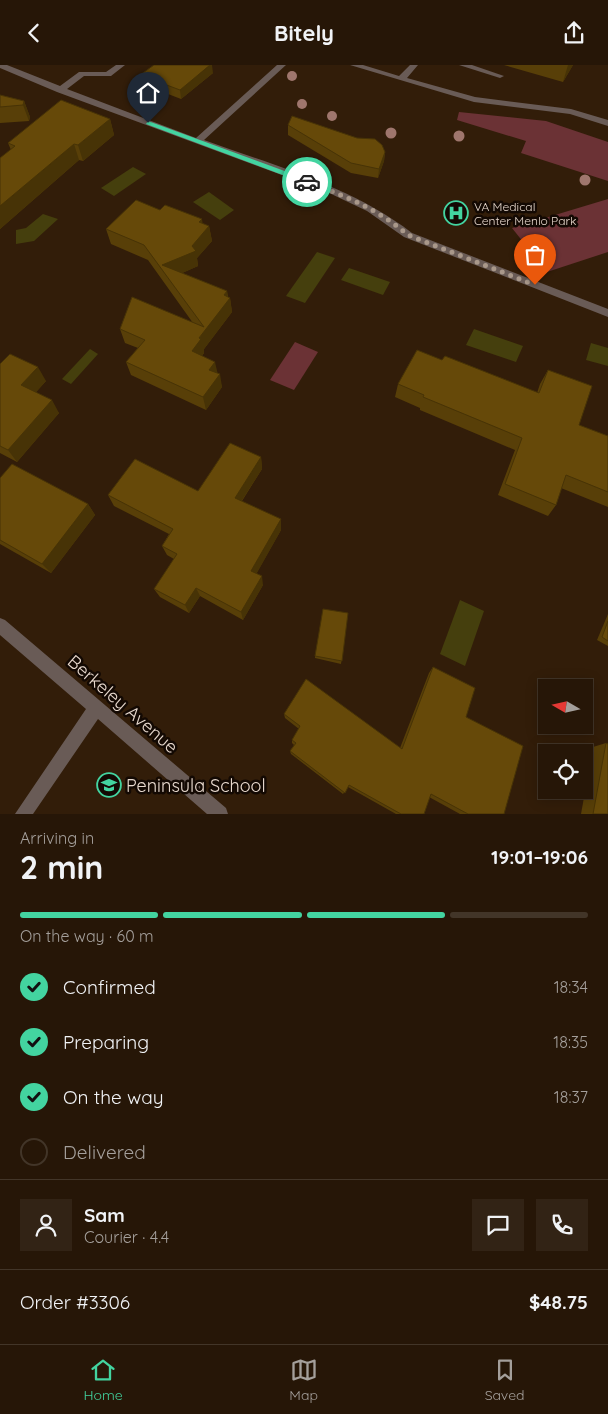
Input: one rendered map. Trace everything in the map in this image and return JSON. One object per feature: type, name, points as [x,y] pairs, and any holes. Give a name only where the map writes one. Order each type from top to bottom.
[{"type":"street","points":[[0,65],[60,90],[348,197],[392,221],[408,235],[608,313]]},
{"type":"street","points":[[77,65],[82,74]]},
{"type":"street","points":[[60,90],[82,74],[108,74],[121,65]]},
{"type":"street","points":[[198,141],[282,65]]},
{"type":"street","points":[[354,65],[474,99],[571,112],[607,121]]},
{"type":"street","points":[[401,79],[414,65]]},
{"type":"street","points":[[463,65],[500,76]]},
{"type":"street","name":"Berkeley Avenue","points":[[0,625],[220,814]]},
{"type":"street","points":[[23,814],[97,707]]},
{"type":"shaded area","points":[[459,112],[546,121],[608,142],[608,181],[521,153],[526,141],[457,120]]},
{"type":"shaded area","points":[[133,167],[146,174],[114,196],[101,188]]},
{"type":"shaded area","points":[[209,192],[234,210],[220,220],[193,202]]},
{"type":"shaded area","points":[[608,199],[608,252],[547,272],[512,228]]},
{"type":"shaded area","points":[[43,214],[58,219],[34,241],[16,244],[16,230],[26,228]]},
{"type":"shaded area","points":[[317,252],[335,258],[305,303],[286,296]]},
{"type":"shaded area","points":[[349,268],[390,282],[383,295],[341,280]]},
{"type":"shaded area","points":[[474,329],[523,346],[516,362],[466,345]]},
{"type":"shaded area","points":[[295,342],[318,352],[294,390],[270,380]]},
{"type":"shaded area","points":[[591,343],[608,348],[608,366],[586,360]]},
{"type":"shaded area","points":[[90,349],[98,354],[71,384],[62,379]]},
{"type":"shaded area","points":[[460,600],[484,611],[465,666],[440,654]]},
{"type":"building","points":[[154,65],[210,65],[180,90],[140,75]]},
{"type":"building","points":[[0,95],[24,101],[23,105],[0,107]]},
{"type":"building","points":[[61,100],[110,119],[78,145],[74,144],[0,206],[0,158],[15,146],[8,143]]},
{"type":"building","points":[[292,116],[357,138],[375,139],[382,145],[385,152],[379,169],[351,163],[288,125]]},
{"type":"building","points":[[136,200],[160,210],[165,205],[202,219],[199,222],[209,226],[192,246],[196,251],[162,265],[227,291],[224,295],[230,298],[199,338],[201,339],[192,351],[215,362],[209,370],[220,374],[203,397],[126,362],[145,340],[120,329],[132,297],[204,327],[144,245],[106,229]]},
{"type":"building","points":[[417,350],[442,360],[445,356],[539,393],[548,370],[592,386],[579,425],[608,436],[608,492],[566,475],[556,505],[505,484],[522,438],[423,397],[424,395],[398,384]]},
{"type":"building","points":[[10,354],[38,367],[21,385],[52,400],[8,450],[0,446],[0,364]]},
{"type":"building","points":[[230,443],[261,457],[235,498],[281,519],[251,571],[262,576],[241,612],[196,588],[185,605],[154,589],[177,554],[162,546],[173,529],[108,495],[135,459],[198,491]]},
{"type":"building","points":[[12,464],[88,504],[42,564],[0,540],[0,478]]},
{"type":"building","points":[[323,609],[348,613],[342,661],[315,656]]},
{"type":"building","points":[[608,621],[608,641],[602,637]]},
{"type":"building","points":[[433,667],[475,688],[466,717],[523,746],[504,814],[468,814],[431,794],[424,814],[401,814],[349,785],[345,793],[290,751],[296,743],[292,740],[300,726],[284,714],[306,679],[402,749]]},
{"type":"building","points":[[606,743],[608,744],[608,814],[593,814]]},
{"type":"way so far","points":[[307,182],[348,197],[392,221],[408,235],[535,285]]},
{"type":"place","name":"VA Medical Center Menlo Park","points":[[456,213]]},
{"type":"place","name":"Peninsula School","points":[[109,785]]},
{"type":"route","points":[[148,123],[307,182]]}]
